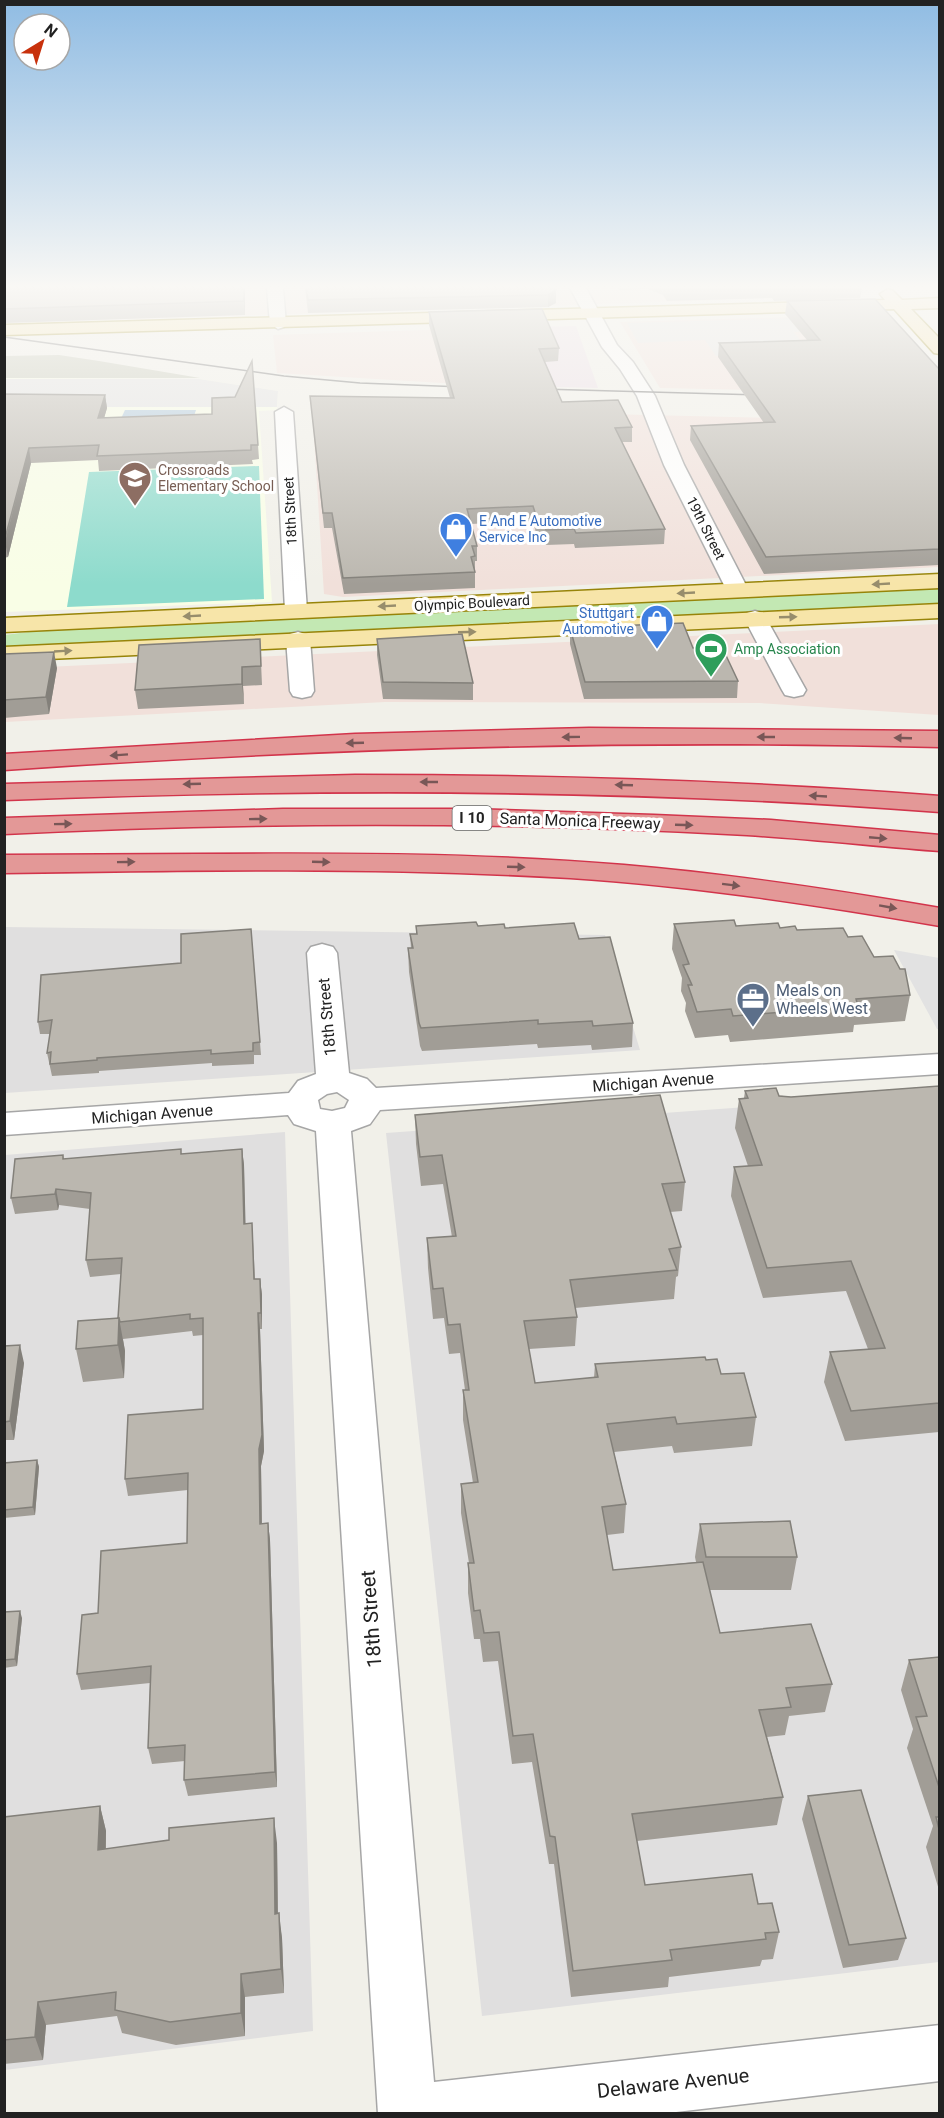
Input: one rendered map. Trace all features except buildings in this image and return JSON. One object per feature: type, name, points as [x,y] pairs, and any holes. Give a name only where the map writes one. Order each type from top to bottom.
[{"type":"highway","points":[[4,762],[203,749],[439,740],[653,736],[939,739]]},
{"type":"highway","name":"I 10","points":[[4,792],[206,784],[495,782],[633,785],[939,804]]},
{"type":"highway","name":"Santa Monica Freeway","points":[[4,826],[340,817],[535,819],[750,828],[939,843]]},
{"type":"highway","points":[[4,864],[291,861],[520,867],[719,883],[836,898],[939,917]]},
{"type":"main road","name":"Olympic Boulevard","points":[[4,625],[939,581]]},
{"type":"main road","name":"Olympic Boulevard","points":[[4,654],[939,611]]},
{"type":"street","name":"19th Street","points":[[621,387],[674,465],[738,591]]},
{"type":"street","name":"18th Street","points":[[284,412],[296,610]]},
{"type":"street","points":[[755,618],[794,690]]},
{"type":"street","points":[[298,639],[302,692]]},
{"type":"street","name":"18th Street","points":[[322,953],[407,2113]]},
{"type":"street","name":"Michigan Avenue","points":[[4,1124],[939,1064]]},
{"type":"street","name":"Delaware Avenue","points":[[407,2113],[939,2054]]},
{"type":"shaded area","name":"Crossroads Elementary School","points":[[4,387],[251,387],[278,391],[277,410],[259,411],[272,602],[5,612]]},
{"type":"shaded area","points":[[5,387],[251,387],[278,391],[277,407],[5,407]]},
{"type":"shaded area","points":[[550,387],[598,387],[598,388]]},
{"type":"shaded area","points":[[932,387],[939,394],[660,388]]},
{"type":"shaded area","points":[[312,407],[939,422],[939,567],[343,597],[324,594]]},
{"type":"shaded area","points":[[125,410],[196,410],[191,425],[117,427]]},
{"type":"shaded area","points":[[259,466],[264,599],[67,607],[89,472]]},
{"type":"shaded area","points":[[940,624],[939,715],[760,703],[385,702],[5,722],[4,669]]},
{"type":"shaded area","points":[[5,927],[605,935],[640,1050],[5,1093]]},
{"type":"shaded area","points":[[894,950],[939,958],[939,1029],[937,1029]]},
{"type":"shaded area","points":[[939,1093],[939,1962],[482,2016],[386,1133]]},
{"type":"shaded area","points":[[285,1132],[313,2031],[5,2070],[5,1155]]},
{"type":"green space","points":[[939,587],[939,603],[5,648],[4,635],[45,630]]},
{"type":"tram line","points":[[459,387],[463,387]]},
{"type":"tram line","points":[[541,389],[760,395]]},
{"type":"place","name":"Crossroads Elementary School","points":[[135,507]]},
{"type":"place","name":"E And E Automotive Service Inc","points":[[456,558]]},
{"type":"place","name":"Stuttgart Automotive","points":[[657,650]]},
{"type":"place","name":"Amp Association","points":[[711,678]]},
{"type":"place","name":"Meals on Wheels West","points":[[753,1028]]}]
